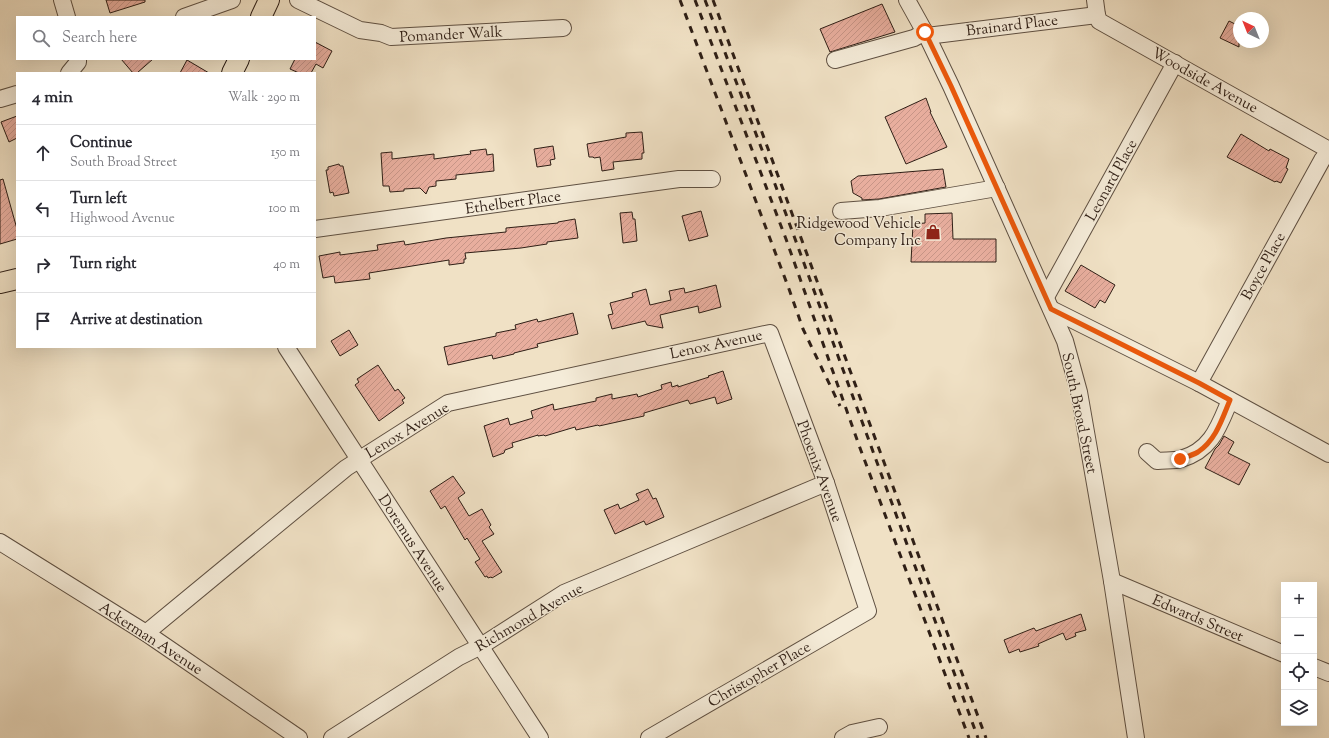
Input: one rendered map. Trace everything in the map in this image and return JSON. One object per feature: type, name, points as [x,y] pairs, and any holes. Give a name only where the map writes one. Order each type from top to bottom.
[{"type":"main road","points":[[261,16],[269,0]]},
{"type":"main road","points":[[232,72],[238,60]]},
{"type":"main road","points":[[0,283],[16,279]]},
{"type":"street","points":[[62,0],[67,16]]},
{"type":"street","points":[[187,16],[232,0]]},
{"type":"street","name":"Pomander Walk","points":[[298,0],[360,30],[381,33],[391,37],[563,28]]},
{"type":"street","name":"South Broad Street","points":[[908,0],[926,34],[997,188],[1065,341],[1079,392],[1112,582],[1136,738]]},
{"type":"street","name":"Brainard Place","points":[[835,60],[926,34],[1096,7]]},
{"type":"street","name":"Woodside Avenue","points":[[1096,7],[1099,21],[1329,151]]},
{"type":"street","points":[[70,72],[78,60]]},
{"type":"street","name":"Leonard Place","points":[[1049,303],[1175,63]]},
{"type":"street","points":[[0,99],[16,94]]},
{"type":"street","name":"Boyce Place","points":[[1199,383],[1318,167],[1329,151]]},
{"type":"street","name":"Ethelbert Place","points":[[316,229],[680,179],[712,179]]},
{"type":"street","points":[[841,211],[880,208],[997,188]]},
{"type":"street","points":[[1049,303],[1329,454]]},
{"type":"street","name":"Lenox Avenue","points":[[146,633],[346,468],[448,403],[770,333]]},
{"type":"street","name":"Phoenix Avenue","points":[[770,333],[826,483],[868,611]]},
{"type":"street","name":"Doremus Avenue","points":[[287,348],[540,738]]},
{"type":"street","points":[[1147,452],[1156,461],[1180,459],[1198,452],[1212,439],[1220,425],[1230,400]]},
{"type":"street","name":"Richmond Avenue","points":[[332,738],[459,657],[481,646],[564,593],[826,483]]},
{"type":"street","name":"Ackerman Avenue","points":[[0,542],[146,633],[299,738]]},
{"type":"street","name":"Edwards Street","points":[[1112,582],[1281,653]]},
{"type":"street","name":"Christopher Place","points":[[650,738],[868,611]]},
{"type":"street","points":[[1317,668],[1329,673]]},
{"type":"street","points":[[843,738],[852,733],[879,727]]},
{"type":"building","points":[[106,0],[145,0],[145,2],[110,13]]},
{"type":"building","points":[[882,4],[895,32],[830,52],[820,29]]},
{"type":"building","points":[[1229,21],[1233,23],[1233,44],[1220,38]]},
{"type":"building","points":[[316,43],[332,51],[323,68],[316,64],[312,72],[297,72],[290,69],[294,60],[316,60]]},
{"type":"building","points":[[122,60],[152,60],[138,72],[132,72]]},
{"type":"building","points":[[187,60],[207,72],[181,72]]},
{"type":"building","points":[[926,98],[930,112],[947,147],[906,164],[885,117]]},
{"type":"building","points":[[16,116],[16,138],[9,142],[1,122]]},
{"type":"building","points":[[642,132],[644,153],[642,153],[642,159],[613,162],[614,169],[602,171],[600,157],[589,157],[587,144],[626,137],[626,133]]},
{"type":"building","points":[[1241,134],[1269,151],[1270,149],[1289,159],[1286,168],[1288,169],[1281,183],[1275,182],[1227,157]]},
{"type":"building","points":[[553,146],[555,159],[550,160],[551,165],[537,167],[534,149]]},
{"type":"building","points":[[486,149],[487,155],[493,154],[494,171],[456,175],[456,179],[436,181],[436,186],[429,187],[426,194],[420,188],[390,192],[389,186],[383,186],[381,153],[392,152],[392,159],[434,154],[434,159],[471,154],[470,151]]},
{"type":"building","points":[[339,164],[340,166],[343,166],[349,193],[334,196],[333,192],[330,193],[326,170],[328,170],[328,167]]},
{"type":"building","points":[[943,169],[946,187],[879,199],[862,200],[862,198],[853,193],[851,181],[858,176]]},
{"type":"building","points":[[3,179],[16,225],[16,239],[0,244],[0,180]]},
{"type":"building","points":[[701,211],[708,236],[689,241],[682,216]]},
{"type":"building","points":[[632,212],[633,219],[635,219],[637,241],[623,243],[620,213]]},
{"type":"building","name":"Ridgewood Vehicle Company Inc","points":[[952,213],[953,239],[996,239],[996,262],[911,262],[913,224],[925,223],[925,214]]},
{"type":"building","points":[[575,219],[578,238],[547,242],[547,244],[521,248],[465,253],[466,259],[464,259],[464,263],[449,265],[449,260],[369,273],[370,279],[335,283],[334,276],[323,278],[319,256],[340,252],[340,255],[378,250],[377,245],[404,241],[405,245],[446,238],[506,232],[506,228],[558,223]]},
{"type":"building","points":[[1081,265],[1115,285],[1105,303],[1100,300],[1095,308],[1065,291]]},
{"type":"building","points":[[716,285],[721,307],[699,313],[698,306],[660,315],[663,328],[647,325],[645,321],[612,329],[608,315],[613,314],[610,303],[633,297],[632,293],[646,289],[650,305],[671,300],[669,291],[684,288],[685,293]]},
{"type":"building","points":[[573,313],[578,334],[537,344],[538,347],[514,354],[493,359],[492,355],[448,365],[444,347],[496,336],[496,333],[516,329],[515,325],[537,319],[538,322]]},
{"type":"building","points":[[349,330],[358,345],[340,356],[331,341]]},
{"type":"building","points":[[378,365],[395,391],[398,389],[405,398],[402,400],[404,403],[379,421],[355,385],[359,382],[357,379]]},
{"type":"building","points":[[723,371],[732,399],[717,404],[715,397],[690,404],[688,400],[644,413],[644,416],[576,430],[575,427],[545,436],[538,435],[512,443],[513,447],[505,450],[504,453],[493,457],[484,426],[508,418],[510,425],[533,418],[531,411],[553,404],[554,410],[596,401],[596,398],[612,394],[612,399],[637,394],[638,397],[662,389],[661,385],[671,382],[672,387],[678,385],[678,387]]},
{"type":"building","points":[[1224,436],[1234,442],[1228,453],[1250,464],[1239,485],[1205,468]]},
{"type":"building","points":[[453,476],[465,493],[458,498],[469,516],[482,509],[491,525],[489,527],[494,534],[482,541],[502,572],[492,578],[488,578],[487,576],[485,577],[475,562],[480,559],[467,538],[465,540],[445,506],[441,509],[430,491]]},
{"type":"building","points":[[648,489],[653,499],[656,498],[664,517],[646,525],[644,521],[615,534],[604,510],[618,504],[620,509],[639,500],[636,494]]},
{"type":"building","points":[[1081,614],[1086,630],[1075,633],[1076,636],[1066,640],[1063,633],[1038,644],[1039,646],[1020,652],[1019,649],[1009,653],[1004,640],[1034,628],[1036,631]]},
{"type":"railway","points":[[680,0],[803,329],[840,406]]},
{"type":"railway","points":[[695,0],[786,239],[860,448],[969,738]]},
{"type":"railway","points":[[705,0],[772,176],[978,738]]},
{"type":"railway","points":[[713,0],[986,738]]},
{"type":"place","name":"Ridgewood Vehicle Company Inc","points":[[933,232]]},
{"type":"route","points":[[925,32],[951,86],[1051,309],[1230,400],[1220,425],[1212,439],[1198,452],[1180,459]]}]
